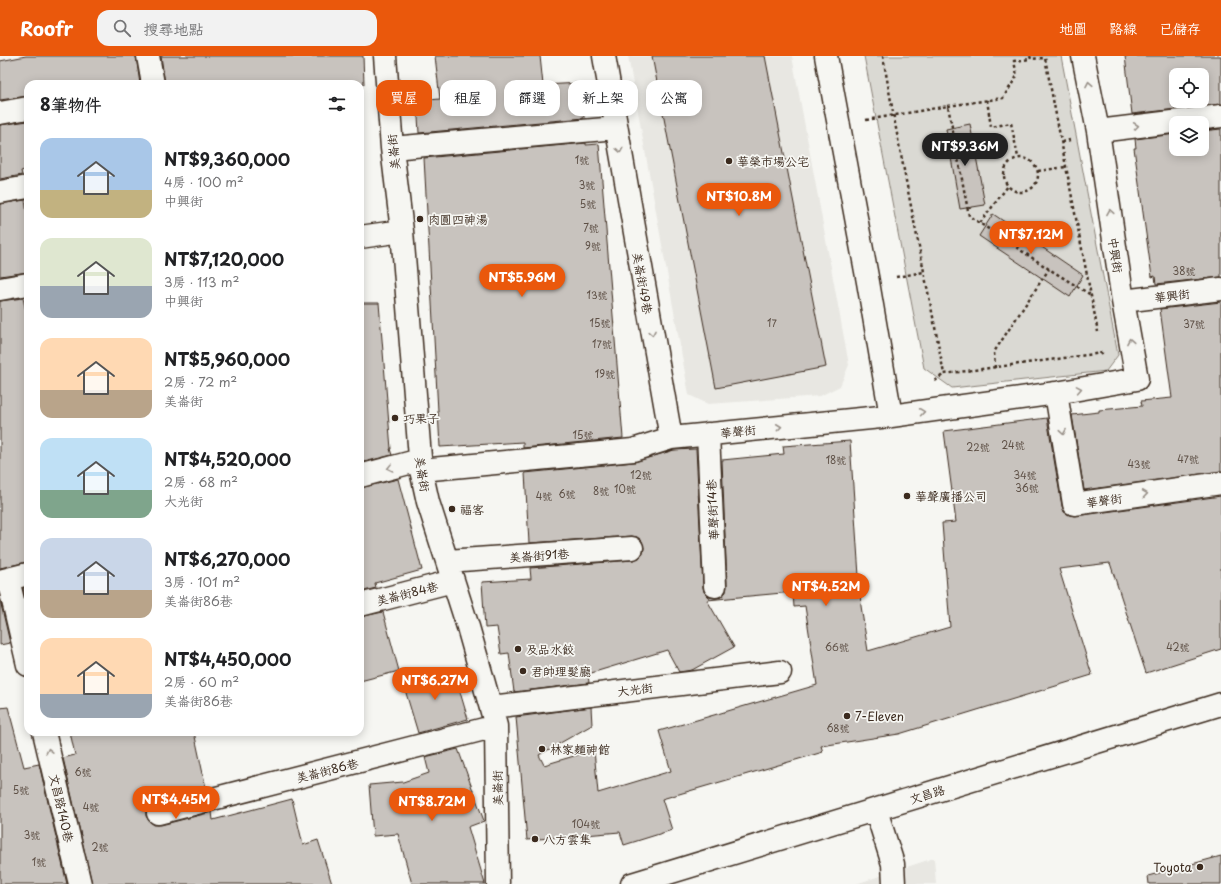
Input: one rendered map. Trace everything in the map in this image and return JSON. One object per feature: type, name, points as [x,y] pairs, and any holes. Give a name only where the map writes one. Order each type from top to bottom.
[{"type":"street","points":[[148,56],[152,80]]},
{"type":"street","name":"美崙街","points":[[385,56],[392,148],[402,231],[420,465],[428,502],[468,627],[493,717],[498,884]]},
{"type":"street","name":"美崙街49巷","points":[[604,56],[671,438]]},
{"type":"street","points":[[826,56],[867,274],[891,416]]},
{"type":"street","name":"中興街","points":[[1083,56],[1098,131],[1123,301],[1137,379]]},
{"type":"street","points":[[0,113],[24,109]]},
{"type":"street","points":[[1098,131],[1221,116]]},
{"type":"street","points":[[392,148],[616,128]]},
{"type":"street","points":[[0,192],[24,188]]},
{"type":"street","points":[[364,236],[402,231]]},
{"type":"street","points":[[0,289],[24,285]]},
{"type":"street","name":"華興街","points":[[1123,301],[1221,289]]},
{"type":"street","name":"華聲街","points":[[364,475],[420,465],[633,450],[671,438],[891,416],[1056,393],[1137,379]]},
{"type":"street","name":"華聲街","points":[[1056,393],[1074,504],[1221,483]]},
{"type":"street","name":"華聲街14巷","points":[[708,434],[716,586]]},
{"type":"street","name":"美崙街91巷","points":[[450,571],[632,548]]},
{"type":"street","name":"美崙街84巷","points":[[364,603],[450,571]]},
{"type":"street","points":[[12,578],[24,643]]},
{"type":"street","name":"大光街","points":[[493,717],[780,672]]},
{"type":"street","name":"文昌路","points":[[632,884],[1221,704]]},
{"type":"street","name":"美崙街86巷","points":[[158,814],[493,717]]},
{"type":"street","name":"文昌路140巷","points":[[45,736],[80,884]]},
{"type":"street","points":[[876,810],[893,864],[894,884]]},
{"type":"path","points":[[883,56],[893,115],[944,374],[1102,353],[1101,346]]},
{"type":"path","points":[[893,115],[1003,98],[1017,76],[1014,61],[1031,58],[1045,58],[1099,339]]},
{"type":"path","points":[[987,100],[991,127],[1012,123],[1018,157]]},
{"type":"path","points":[[948,106],[969,216],[1090,295]]},
{"type":"path","points":[[1018,157],[1027,158],[1034,163],[1038,171],[1037,181],[1033,188],[1024,192],[1015,192],[1008,186],[1003,178],[1004,169],[1009,162],[1018,157]]},
{"type":"path","points":[[1038,171],[1066,167]]},
{"type":"path","points":[[980,224],[1008,186]]},
{"type":"path","points":[[995,368],[994,352],[1049,269]]},
{"type":"shaded area","name":"華榮市場公宅","points":[[628,56],[792,56],[849,365],[840,386],[820,396],[708,404],[689,395],[638,112],[638,80],[632,80]]},
{"type":"shaded area","points":[[864,56],[1061,56],[1118,355],[1106,371],[952,388],[924,368]]},
{"type":"shaded area","points":[[934,858],[936,884],[856,884]]},
{"type":"building","points":[[26,56],[136,56],[139,80],[24,80],[24,97],[0,100],[0,61]]},
{"type":"building","points":[[161,56],[363,56],[364,80],[164,80]]},
{"type":"building","points":[[435,56],[540,56],[542,80],[504,80],[504,116],[560,116],[560,84],[568,84],[568,116],[584,116],[584,118],[419,133],[418,116],[432,116],[432,100],[440,99]]},
{"type":"building","name":"華榮市場公宅","points":[[652,56],[765,56],[826,367],[716,388],[664,116],[702,116],[702,80],[657,80]]},
{"type":"building","points":[[1125,56],[1221,56],[1221,104],[1209,105],[1209,68],[1169,68],[1169,108],[1185,108],[1132,114]]},
{"type":"building","points":[[24,122],[24,170],[21,171],[22,175],[0,179],[0,125]]},
{"type":"building","points":[[970,124],[985,205],[960,209],[946,129]]},
{"type":"building","points":[[1221,129],[1221,277],[1156,284],[1155,276],[1152,277],[1134,148],[1136,148],[1135,139],[1169,135],[1169,156],[1209,156],[1209,130]]},
{"type":"building","points":[[586,143],[586,145],[599,144],[623,438],[523,448],[523,442],[440,447],[424,158]]},
{"type":"building","points":[[24,200],[24,273],[0,276],[0,204]]},
{"type":"building","points":[[993,214],[1083,275],[1070,297],[979,236]]},
{"type":"building","points":[[23,298],[24,302],[24,563],[0,568],[0,301]]},
{"type":"building","points":[[1221,302],[1221,471],[1084,490],[1072,415],[1099,412],[1099,410],[1142,406],[1141,401],[1172,398],[1160,309]]},
{"type":"building","points":[[364,303],[379,303],[390,449],[392,455],[364,462]]},
{"type":"building","points":[[1047,418],[1062,506],[1064,512],[1069,515],[1076,516],[1221,496],[1221,649],[1146,673],[1110,563],[1059,569],[1092,675],[899,734],[821,746],[823,752],[662,799],[672,830],[624,845],[620,832],[527,840],[516,717],[591,707],[592,725],[539,755],[544,765],[594,750],[598,793],[671,771],[659,731],[817,685],[805,606],[794,607],[793,592],[707,600],[734,647],[692,670],[679,672],[667,650],[588,674],[589,683],[514,692],[509,653],[501,654],[497,627],[485,628],[482,582],[531,579],[530,568],[633,560],[639,558],[643,554],[644,548],[642,541],[637,537],[631,536],[529,543],[525,473],[634,462],[674,450],[696,449],[703,587],[704,592],[709,597],[716,598],[721,597],[726,592],[727,585],[722,460],[784,454],[783,446],[850,441],[861,606],[868,651],[950,627],[942,523],[956,522],[944,431]]},
{"type":"building","points":[[398,479],[422,570],[375,583],[376,588],[364,591],[364,487]]},
{"type":"building","points":[[0,600],[10,643],[0,645]]},
{"type":"building","points":[[383,612],[399,671],[364,680],[364,616]]},
{"type":"building","points":[[444,672],[454,672],[468,719],[418,733],[403,683]]},
{"type":"building","points":[[8,707],[24,767],[39,764],[67,884],[0,884],[0,708]]},
{"type":"building","points":[[71,736],[195,736],[206,788],[155,801],[150,804],[146,810],[146,816],[149,821],[154,825],[161,825],[212,812],[213,820],[292,799],[303,845],[318,840],[332,884],[92,884],[63,758],[75,755]]},
{"type":"building","points":[[458,749],[484,821],[468,827],[485,884],[412,884],[398,834],[373,836],[369,785],[403,782],[429,773],[425,757]]},
{"type":"building","name":"Toyota","points":[[1221,856],[1221,884],[1149,884],[1148,876]]},
{"type":"place","name":"華榮市場公宅","points":[[729,161]]},
{"type":"place","name":"肉圓四神湯","points":[[420,219]]},
{"type":"place","name":"巧果子","points":[[395,418]]},
{"type":"place","name":"華聲廣播公司","points":[[907,496]]},
{"type":"place","name":"福客","points":[[452,509]]},
{"type":"place","name":"及品水餃","points":[[518,649]]},
{"type":"place","name":"君帥理髮廳","points":[[523,671]]},
{"type":"place","name":"7-Eleven","points":[[847,716]]},
{"type":"place","name":"林家麵神館","points":[[542,749]]},
{"type":"place","name":"八方雲集","points":[[535,839]]},
{"type":"place","name":"Toyota","points":[[1200,867]]}]
